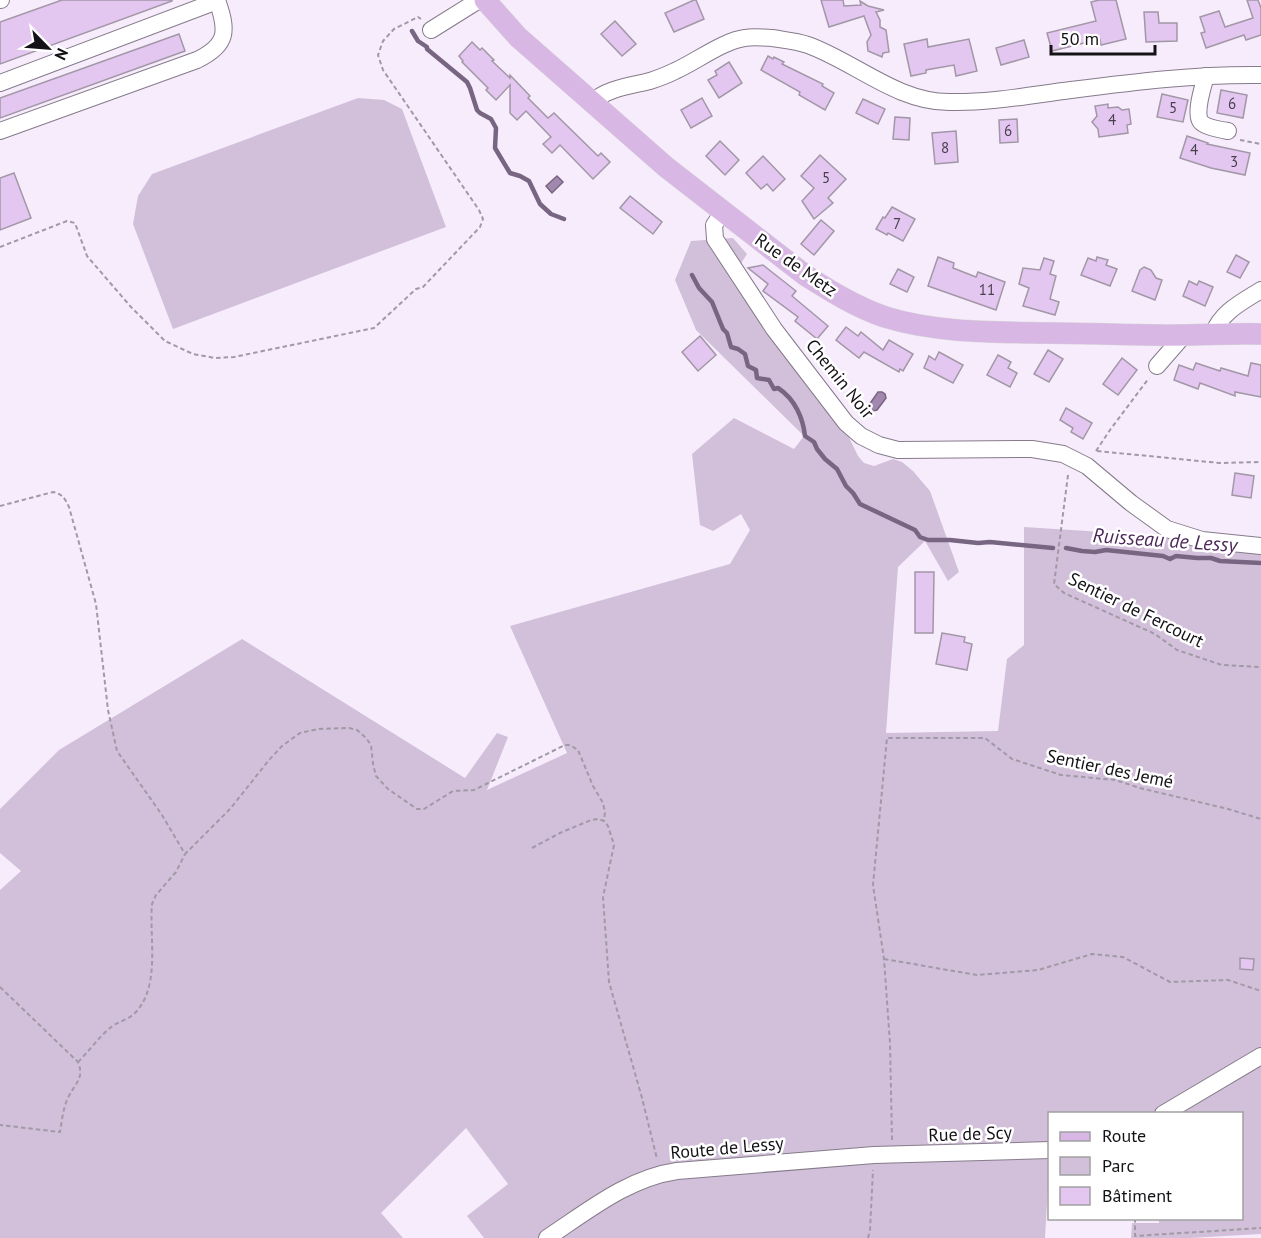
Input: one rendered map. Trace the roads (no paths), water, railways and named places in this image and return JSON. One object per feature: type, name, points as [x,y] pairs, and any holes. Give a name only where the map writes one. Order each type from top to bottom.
[{"type":"main road","name":"Rue de Metz","points":[[488,2],[518,37],[666,166],[805,275],[846,300],[884,316],[909,323],[955,330],[1184,335],[1261,334]]},
{"type":"street","points":[[0,83],[217,1],[224,18],[222,39],[209,54],[0,131]]},
{"type":"street","points":[[431,30],[488,2]]},
{"type":"street","points":[[591,103],[598,96],[610,91],[676,71],[743,38],[776,39],[807,45],[902,92],[923,100],[937,102],[996,100],[1151,80],[1261,75]]},
{"type":"street","points":[[1206,76],[1199,107],[1200,122],[1228,131]]},
{"type":"street","name":"Chemin Noir","points":[[723,212],[714,225],[715,239],[774,329],[846,423],[861,436],[879,445],[898,450],[1032,449],[1063,454],[1087,466],[1131,503],[1167,529],[1202,540],[1261,546]]},
{"type":"street","points":[[1213,334],[1220,318],[1261,290]]},
{"type":"street","points":[[1157,366],[1184,335]]},
{"type":"street","points":[[1165,1112],[1261,1056]]},
{"type":"street","name":"Rue de Scy","points":[[892,1155],[1048,1150]]},
{"type":"street","name":"Route de Lessy","points":[[547,1238],[607,1197],[661,1173],[892,1155]]},
{"type":"waterway","name":"Ruisseau de Lessy","points":[[412,31],[418,41],[467,82],[477,110],[491,119],[496,128],[495,148],[510,173],[529,181],[540,204],[551,214],[564,219]]},
{"type":"waterway","name":"Ruisseau de Lessy","points":[[692,275],[699,288],[712,302],[731,347],[745,354],[748,366],[756,370],[757,378],[769,380],[774,389],[778,388],[789,398],[800,416],[805,436],[814,442],[825,459],[837,469],[846,486],[860,504],[915,530],[920,537],[928,540],[990,542],[1053,548]]},
{"type":"waterway","name":"Ruisseau de Lessy","points":[[1066,548],[1163,556],[1170,559],[1176,556],[1261,563]]}]
